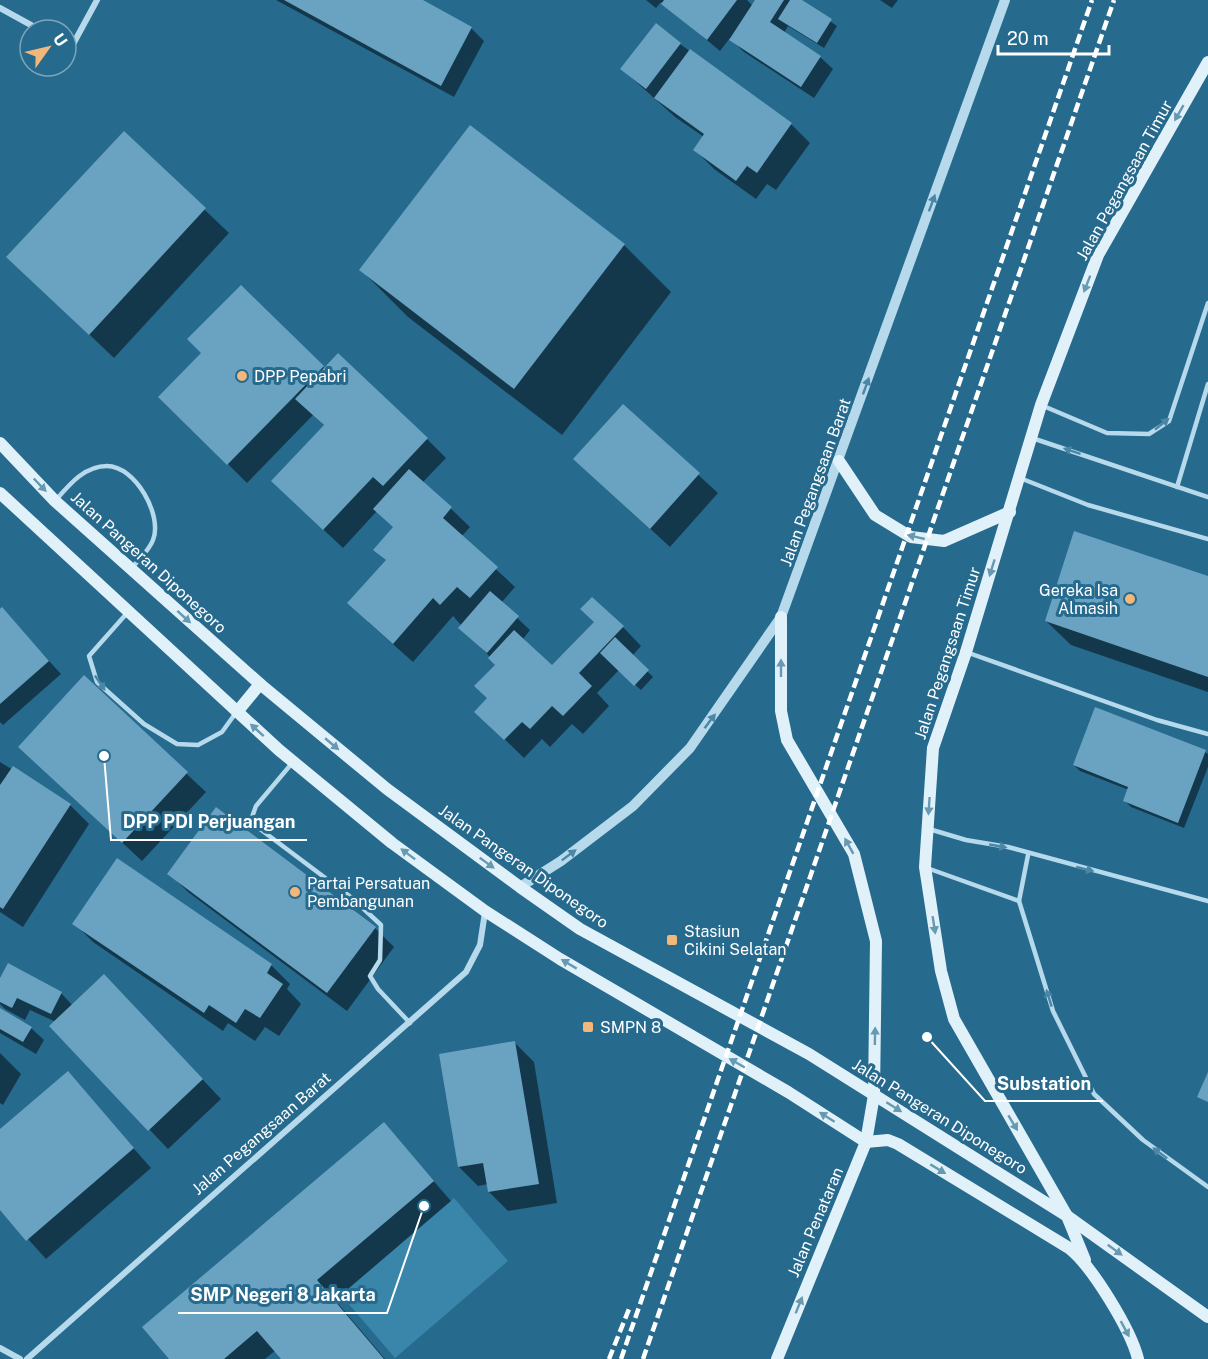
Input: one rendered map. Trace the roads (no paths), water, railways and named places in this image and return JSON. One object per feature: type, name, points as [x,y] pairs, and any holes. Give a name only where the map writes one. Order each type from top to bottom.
[{"type":"main road","name":"Jalan Pegangsaan Timur","points":[[1086,1265],[1067,1216],[954,1019],[941,971],[925,867],[933,748],[966,652],[1041,405],[1098,255],[1208,62]]},
{"type":"main road","name":"Jalan Pangeran Diponegoro","points":[[0,443],[55,501],[260,684],[387,789],[520,887],[580,929],[809,1054],[1067,1216],[1208,1317]]},
{"type":"main road","points":[[839,461],[875,515],[911,537],[944,541],[1010,512]]},
{"type":"main road","points":[[0,493],[293,762],[392,843],[485,911],[867,1142],[888,1140],[898,1144],[1069,1248],[1086,1265],[1119,1317],[1136,1348],[1138,1359]]},
{"type":"main road","name":"Jalan Penataran","points":[[777,1359],[867,1142],[874,1095],[876,941],[854,854],[787,740],[781,711],[781,617]]},
{"type":"main road","points":[[237,712],[260,684]]},
{"type":"street","points":[[78,35],[97,0]]},
{"type":"street","name":"Jalan Pegangsaan Barat","points":[[520,887],[633,806],[690,748],[781,617],[1005,0]]},
{"type":"street","points":[[0,8],[19,18]]},
{"type":"street","name":"Jalan Pegangsaan Barat","points":[[27,1359],[466,972],[480,945],[485,911]]},
{"type":"street","points":[[0,1348],[20,1359]]},
{"type":"lane","points":[[1041,405],[1107,433],[1149,434],[1169,421],[1208,303]]},
{"type":"lane","points":[[1177,487],[1208,384]]},
{"type":"lane","points":[[1031,438],[1208,497]]},
{"type":"lane","points":[[55,501],[74,480],[90,469],[109,466],[133,477],[148,500],[154,517],[154,538],[131,569]]},
{"type":"lane","points":[[1019,478],[1088,505],[1208,539]]},
{"type":"lane","points":[[128,612],[90,656],[97,682],[117,701],[144,724],[177,744],[198,745],[210,739],[222,732],[237,712]]},
{"type":"lane","points":[[966,652],[1156,720],[1208,734]]},
{"type":"lane","points":[[293,762],[256,806],[252,817],[260,829],[352,898],[381,925],[380,960],[370,976],[378,989],[410,1023]]},
{"type":"lane","points":[[927,829],[966,840],[1008,847],[1028,855],[1208,901]]},
{"type":"lane","points":[[1028,855],[1019,901],[1053,1011],[1094,1094],[1143,1140],[1208,1187]]},
{"type":"lane","points":[[925,867],[1019,901]]},
{"type":"railway","points":[[621,1359],[1092,0]]},
{"type":"railway","points":[[643,1359],[1114,0]]},
{"type":"railway","points":[[609,1359],[629,1309]]},
{"type":"place","name":"DPP Pepabri","points":[[242,376]]},
{"type":"place","name":"Gereka Isa Almasih","points":[[1130,599]]},
{"type":"place","name":"DPP PDI Perjuangan","points":[[104,756]]},
{"type":"place","name":"Partai Persatuan Pembangunan","points":[[295,892]]},
{"type":"place","name":"Stasiun Cikini Selatan","points":[[672,940]]},
{"type":"place","name":"SMPN 8","points":[[588,1027]]},
{"type":"place","name":"Substation","points":[[927,1037]]},
{"type":"place","name":"SMP Negeri 8 Jakarta","points":[[424,1206]]}]
